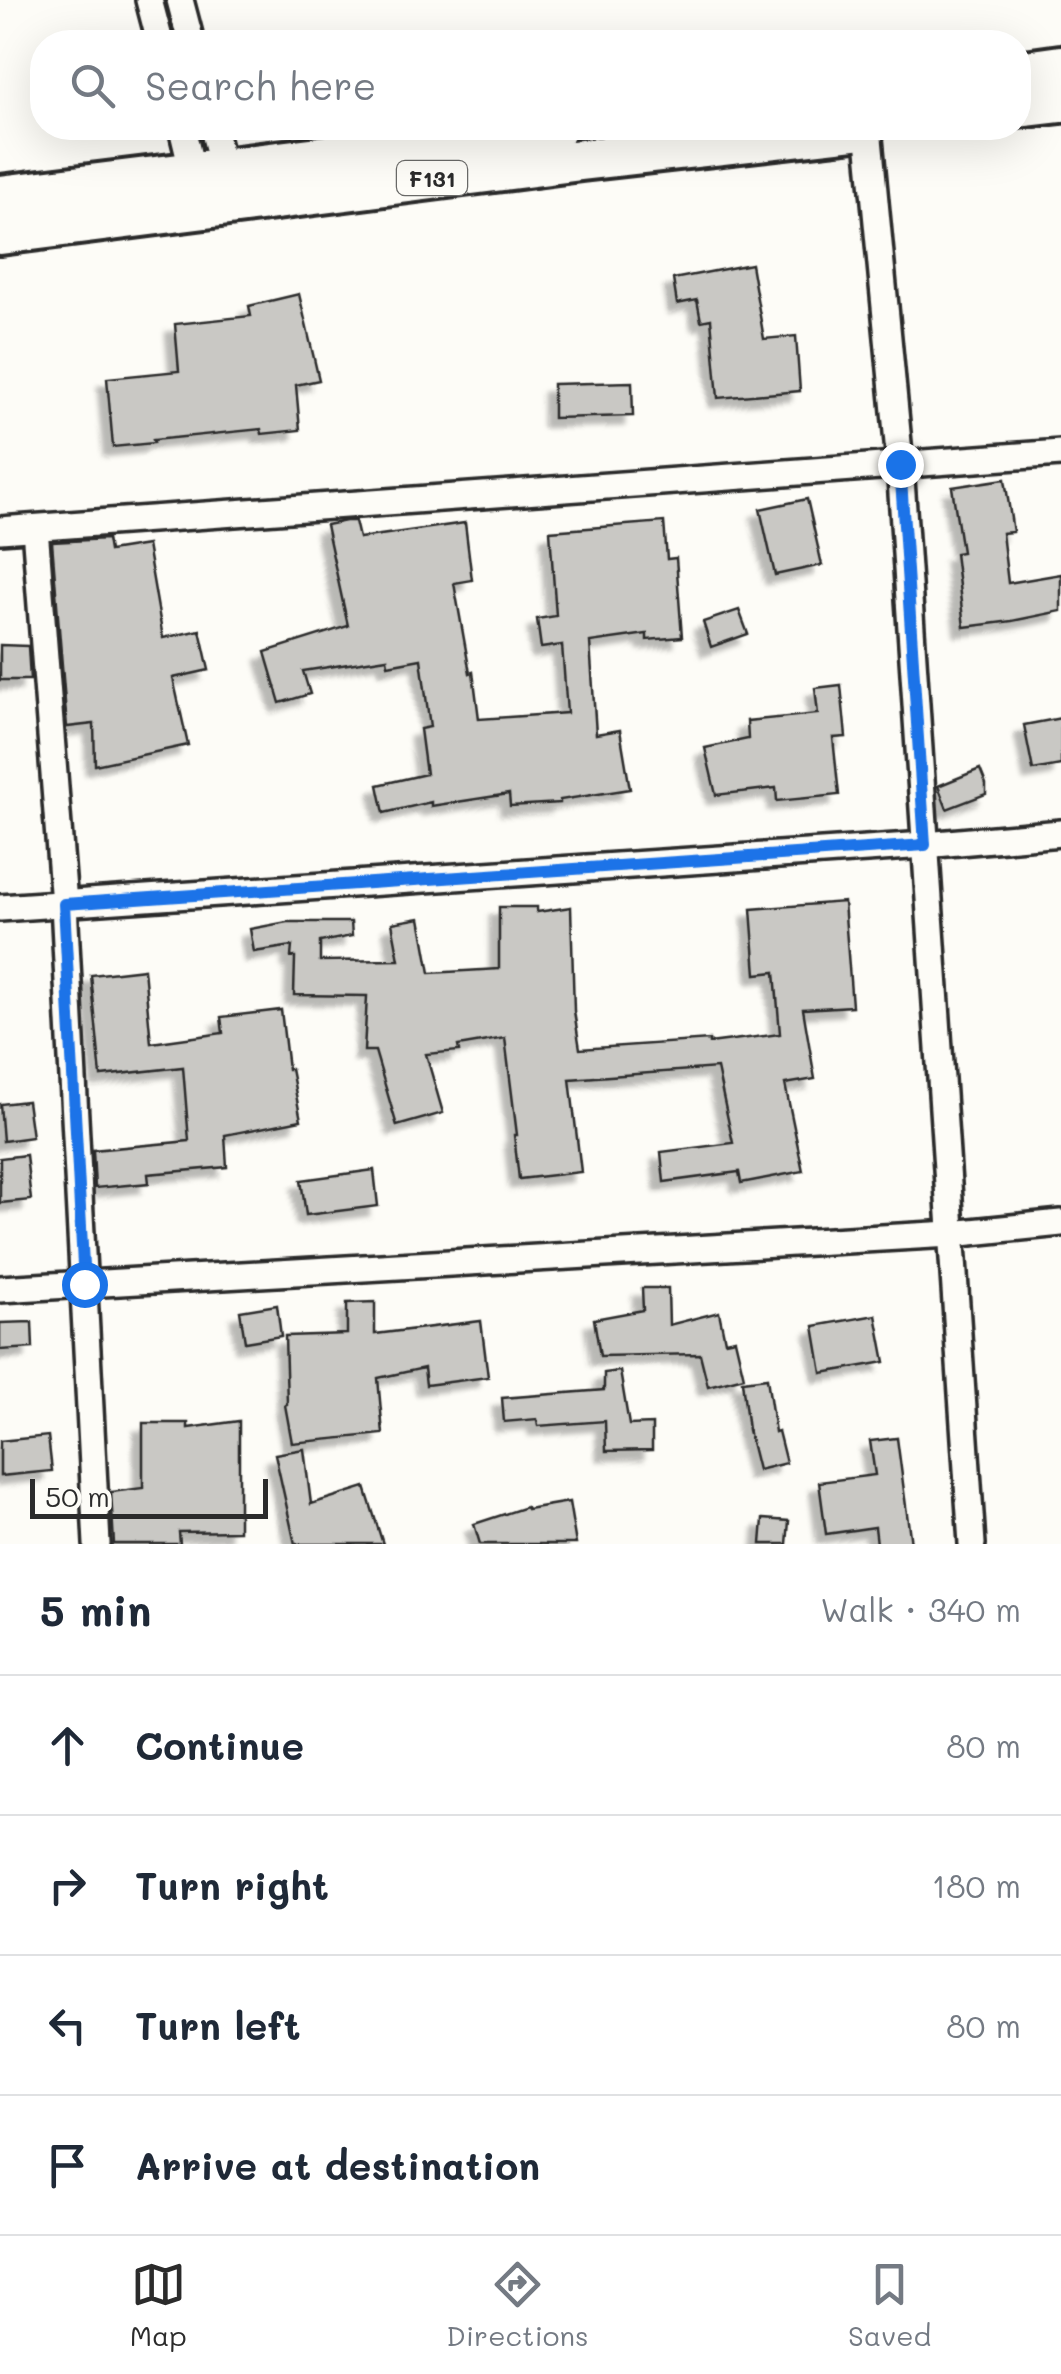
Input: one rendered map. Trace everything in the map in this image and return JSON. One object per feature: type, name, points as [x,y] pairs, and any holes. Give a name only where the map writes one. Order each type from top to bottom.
[{"type":"main road","points":[[1031,70],[1061,66]]},
{"type":"main road","points":[[1031,106],[1061,102]]},
{"type":"main road","name":"F131","points":[[0,234],[212,188],[487,140]]},
{"type":"main road","name":"F131","points":[[0,196],[212,188],[561,162],[758,140]]},
{"type":"street","points":[[148,0],[157,30]]},
{"type":"street","points":[[180,0],[188,30]]},
{"type":"street","points":[[188,140],[212,188]]},
{"type":"street","points":[[212,188],[213,140]]},
{"type":"street","points":[[867,140],[900,464],[972,1544]]},
{"type":"street","points":[[0,530],[1061,453]]},
{"type":"street","points":[[35,528],[64,904],[97,1544]]},
{"type":"street","points":[[0,908],[1061,833]]},
{"type":"street","points":[[0,1289],[952,1234],[1061,1223]]},
{"type":"building","points":[[751,264],[764,339],[796,336],[800,391],[718,398],[711,319],[701,321],[697,300],[677,304],[673,279]]},
{"type":"building","points":[[299,294],[319,380],[296,385],[300,430],[262,434],[261,429],[113,447],[107,378],[179,371],[175,324],[251,316],[249,306]]},
{"type":"building","points":[[632,382],[633,416],[553,418],[553,384]]},
{"type":"building","points":[[1005,479],[1013,532],[1002,533],[1008,583],[1061,574],[1061,611],[964,627],[955,553],[962,552],[952,487]]},
{"type":"building","points":[[807,499],[822,565],[775,575],[760,509]]},
{"type":"building","points":[[355,521],[359,538],[465,523],[472,580],[454,583],[479,719],[567,713],[562,645],[541,648],[537,619],[556,616],[550,531],[664,522],[667,559],[676,558],[682,637],[647,640],[647,634],[590,642],[596,734],[620,730],[630,789],[560,803],[510,806],[509,794],[431,806],[431,802],[384,813],[378,785],[426,774],[420,729],[430,727],[421,659],[388,665],[387,658],[303,671],[310,694],[280,703],[265,652],[348,626],[326,525]]},
{"type":"building","points":[[107,539],[109,551],[147,545],[163,638],[200,630],[209,670],[173,678],[188,745],[95,765],[94,724],[67,727],[52,542]]},
{"type":"building","points":[[739,610],[748,634],[711,647],[703,622]]},
{"type":"building","points":[[0,645],[28,646],[30,680],[0,680]]},
{"type":"building","points":[[841,685],[846,737],[833,738],[839,795],[777,801],[776,788],[716,795],[705,748],[748,739],[747,721],[818,714],[815,688]]},
{"type":"building","points":[[1061,718],[1061,765],[1033,770],[1024,725]]},
{"type":"building","points":[[980,769],[986,794],[947,809],[938,786]]},
{"type":"building","points":[[844,902],[852,1006],[803,1009],[815,1079],[785,1084],[803,1171],[741,1183],[739,1172],[664,1182],[661,1152],[733,1143],[717,1068],[570,1079],[581,1172],[519,1179],[505,1038],[458,1046],[459,1051],[426,1054],[443,1113],[397,1126],[375,1051],[364,1051],[367,996],[294,995],[292,946],[254,952],[250,929],[287,922],[351,922],[352,936],[320,942],[320,961],[399,960],[392,923],[420,918],[430,973],[499,969],[499,907],[537,907],[537,912],[571,907],[574,1011],[580,1049],[709,1043],[780,1034],[775,972],[756,974],[751,909]]},
{"type":"building","points":[[144,969],[151,1043],[223,1033],[221,1017],[281,1010],[288,1069],[301,1120],[225,1135],[227,1167],[148,1174],[149,1183],[95,1188],[93,1150],[189,1141],[183,1067],[101,1076],[91,975]]},
{"type":"building","points":[[27,1101],[32,1137],[3,1141],[0,1104]]},
{"type":"building","points":[[26,1155],[31,1200],[0,1203],[0,1158]]},
{"type":"building","points":[[374,1170],[378,1206],[306,1215],[301,1180]]},
{"type":"building","points":[[642,1288],[668,1288],[669,1325],[719,1312],[725,1341],[735,1339],[744,1377],[708,1386],[700,1354],[600,1356],[594,1319],[643,1310]]},
{"type":"building","points":[[375,1302],[375,1334],[481,1321],[488,1377],[426,1385],[424,1368],[378,1378],[383,1434],[292,1443],[285,1405],[285,1336],[347,1334],[347,1303]]},
{"type":"building","points":[[277,1305],[281,1336],[245,1342],[240,1311]]},
{"type":"building","points":[[876,1315],[885,1362],[822,1373],[814,1326]]},
{"type":"building","points":[[32,1322],[33,1348],[0,1350],[0,1323]]},
{"type":"building","points":[[620,1371],[629,1425],[652,1424],[652,1450],[606,1451],[605,1421],[538,1426],[537,1419],[504,1422],[502,1398],[604,1390],[604,1373]]},
{"type":"building","points":[[767,1378],[775,1432],[778,1431],[786,1463],[758,1470],[742,1381]]},
{"type":"building","points":[[239,1421],[239,1531],[179,1532],[180,1544],[114,1544],[111,1492],[143,1488],[143,1423],[188,1423],[188,1428]]},
{"type":"building","points":[[48,1436],[52,1471],[0,1476],[0,1441]]},
{"type":"building","points":[[897,1438],[911,1544],[877,1544],[875,1527],[826,1534],[819,1482],[875,1475],[870,1441]]},
{"type":"building","points":[[304,1449],[311,1504],[365,1487],[383,1544],[295,1544],[275,1454]]},
{"type":"building","points":[[569,1502],[576,1544],[480,1544],[474,1524],[526,1507]]},
{"type":"building","points":[[763,1519],[789,1521],[787,1544],[761,1544]]},
{"type":"route","points":[[84,1284],[64,904],[925,845],[900,464]]}]
